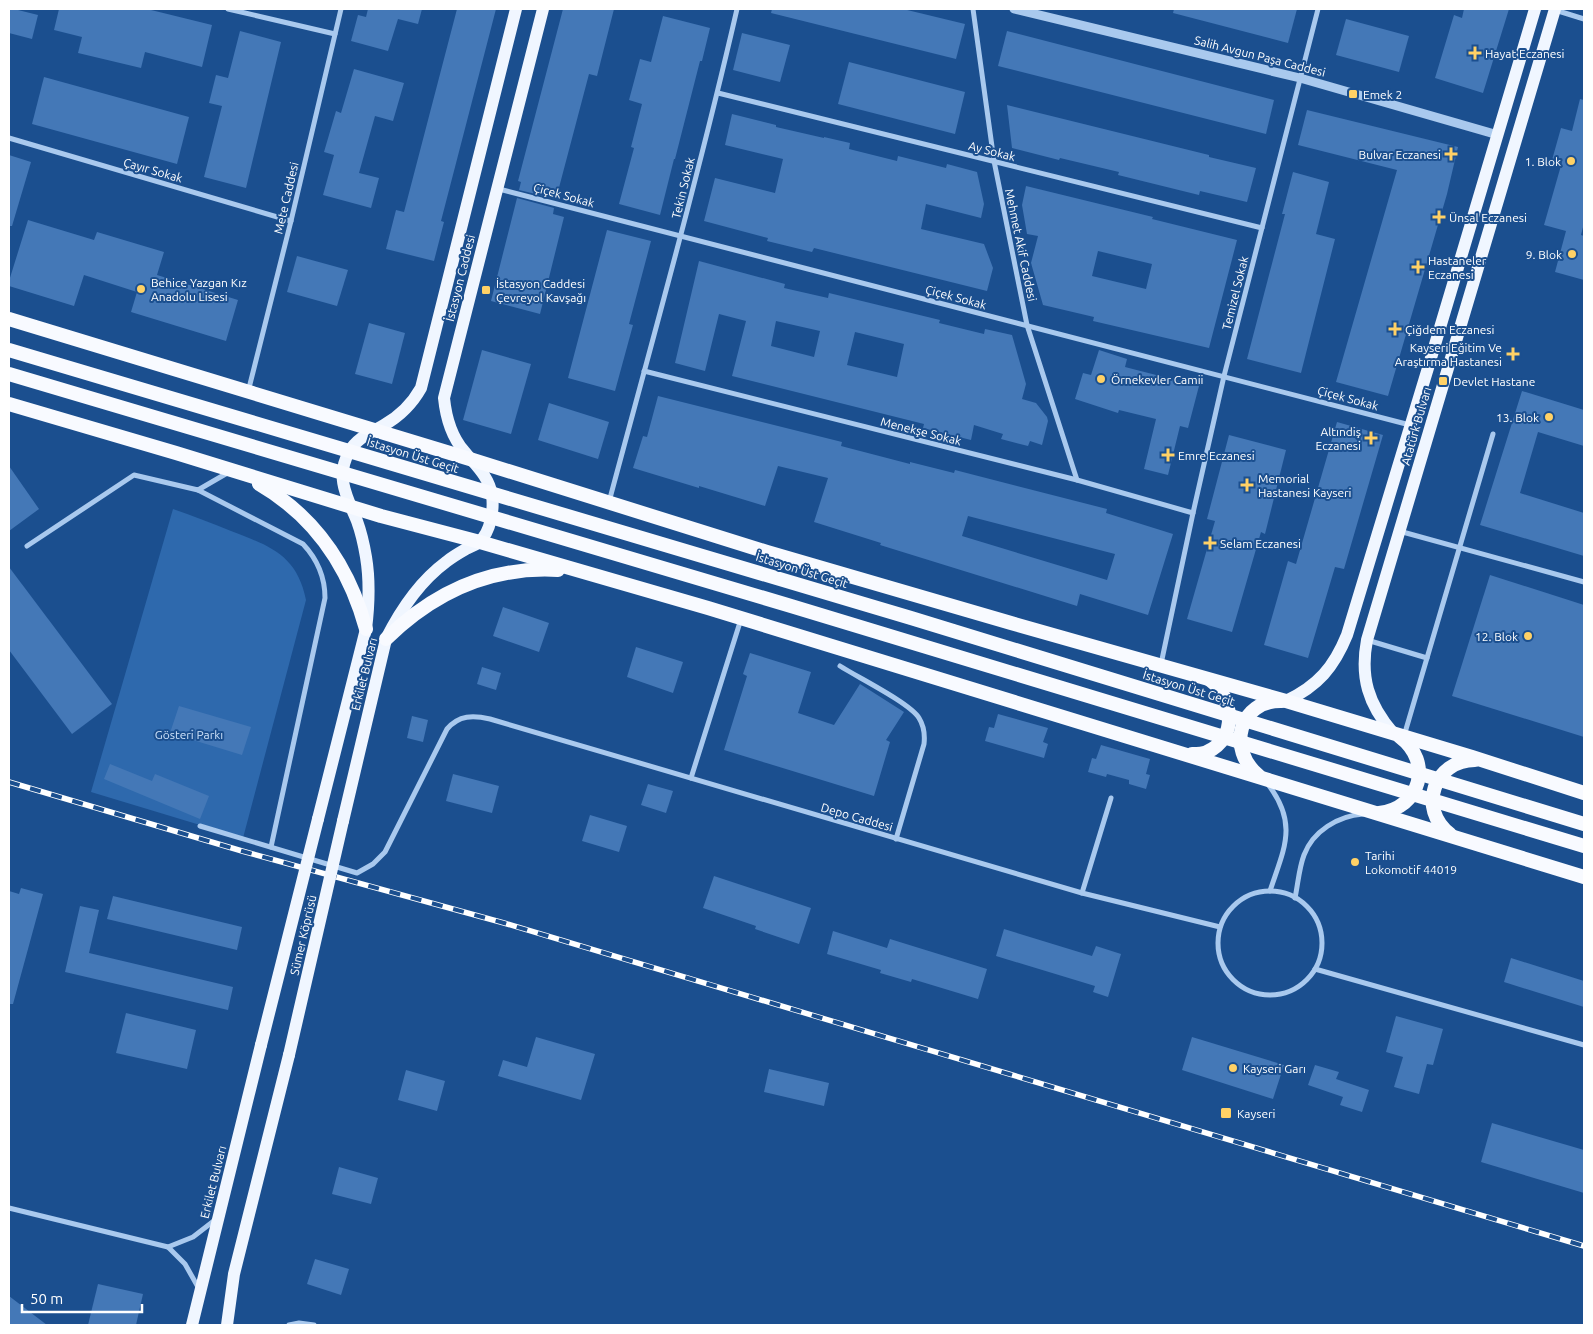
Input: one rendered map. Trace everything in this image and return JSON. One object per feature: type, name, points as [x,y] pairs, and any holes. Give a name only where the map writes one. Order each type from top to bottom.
[{"type":"highway","points":[[9,319],[898,591],[1202,676],[1398,734],[1584,793]]},
{"type":"highway","name":"İstasyon Üst Geçit","points":[[9,350],[892,613],[1584,824]]},
{"type":"highway","points":[[9,374],[800,608],[1584,846]]},
{"type":"highway","points":[[9,404],[351,507],[480,542],[742,618],[1584,877]]},
{"type":"highway","points":[[232,470],[274,493],[316,530],[341,565],[360,607],[366,629]]},
{"type":"highway","points":[[386,639],[420,609],[459,587],[480,579],[502,573],[539,569],[568,570],[591,574]]},
{"type":"highway","points":[[1188,755],[1206,753],[1214,748],[1225,734],[1228,726],[1229,709],[1227,700],[1217,686],[1202,676]]},
{"type":"highway","points":[[1259,776],[1252,770],[1242,754],[1240,736],[1243,726],[1247,718],[1260,706],[1277,700],[1286,701]]},
{"type":"highway","points":[[1378,813],[1387,812],[1404,804],[1415,791],[1418,782],[1419,765],[1413,749],[1398,734]]},
{"type":"highway","points":[[1453,836],[1444,830],[1434,814],[1432,804],[1435,786],[1445,771],[1452,766],[1469,760],[1481,760]]},
{"type":"main road","name":"İstasyon Caddesi","points":[[351,507],[343,490],[342,471],[349,452],[364,436],[390,421],[404,410],[414,400],[421,388],[516,9]]},
{"type":"main road","name":"İstasyon Caddesi","points":[[480,542],[492,515],[492,496],[485,476],[464,451],[450,428],[444,398],[543,9]]},
{"type":"main road","name":"Atatürk Bulvarı","points":[[1286,701],[1299,694],[1322,676],[1333,664],[1341,650],[1350,625],[1535,9]]},
{"type":"main road","name":"Atatürk Bulvarı","points":[[1398,734],[1375,710],[1366,682],[1364,668],[1367,640],[1555,10]]},
{"type":"main road","name":"Erkilet Bulvarı","points":[[318,819],[366,629],[368,611],[368,575],[363,540],[351,507]]},
{"type":"main road","name":"Erkilet Bulvarı","points":[[343,821],[386,639],[399,615],[419,587],[447,561],[480,542]]},
{"type":"main road","name":"Sümer Köprüsü","points":[[261,1045],[318,819]]},
{"type":"main road","name":"Sümer Köprüsü","points":[[227,1325],[234,1274],[289,1055],[343,821]]},
{"type":"main road","name":"Erkilet Bulvarı","points":[[192,1325],[261,1045]]},
{"type":"street","points":[[228,9],[335,34]]},
{"type":"street","name":"Mete Caddesi","points":[[248,392],[341,9]]},
{"type":"street","name":"Tekin Sokak","points":[[609,503],[681,236],[718,93],[737,9]]},
{"type":"street","name":"Mehmet Akif Caddesi","points":[[973,9],[994,161],[1027,325],[1077,480]]},
{"type":"street","name":"Salih Avgun Paşa Caddesi","points":[[1014,9],[1300,78],[1498,135]]},
{"type":"street","name":"Temizel Sokak","points":[[1161,664],[1224,376],[1318,9]]},
{"type":"street","points":[[1555,10],[1584,19]]},
{"type":"street","name":"Ay Sokak","points":[[718,93],[1262,228]]},
{"type":"street","name":"Çayır Sokak","points":[[9,138],[291,221]]},
{"type":"street","name":"Çiçek Sokak","points":[[497,188],[1411,425]]},
{"type":"street","name":"Menekşe Sokak","points":[[644,372],[1077,480],[1193,514]]},
{"type":"street","points":[[1398,734],[1427,658],[1493,434]]},
{"type":"street","points":[[198,490],[232,470]]},
{"type":"street","points":[[27,546],[134,476],[198,490],[303,544],[315,559],[323,578],[326,598],[271,847]]},
{"type":"street","points":[[1399,531],[1584,582]]},
{"type":"street","points":[[691,778],[742,618]]},
{"type":"street","points":[[1367,640],[1427,658]]},
{"type":"street","points":[[840,666],[910,708],[923,724],[924,744],[896,838]]},
{"type":"street","name":"Depo Caddesi","points":[[200,826],[358,873],[379,858],[389,844],[447,729],[452,723],[466,716],[473,716],[490,719],[1082,893],[1220,928]]},
{"type":"street","points":[[1259,776],[1270,787],[1278,800],[1285,820],[1286,842],[1270,891]]},
{"type":"street","points":[[1082,893],[1111,798]]},
{"type":"street","points":[[1295,898],[1303,856],[1316,835],[1331,824],[1348,816],[1378,813]]},
{"type":"street","points":[[1270,891],[1295,898],[1311,911],[1320,929],[1322,950],[1315,969],[1301,985],[1286,992],[1270,995],[1249,991],[1232,978],[1221,960],[1218,944],[1220,928],[1225,917],[1239,901],[1249,896],[1270,891]]},
{"type":"street","points":[[1315,969],[1584,1045]]},
{"type":"street","points":[[9,1208],[168,1247],[185,1264],[200,1290]]},
{"type":"street","points":[[168,1247],[193,1237],[218,1216]]},
{"type":"street","points":[[289,1325],[299,1323],[314,1325]]},
{"type":"green space","name":"Gösteri Parkı","points":[[173,509],[258,542],[280,554],[296,572],[306,600],[243,838],[91,792]]},
{"type":"building","points":[[9,9],[38,15],[32,39],[9,33]]},
{"type":"building","points":[[59,9],[147,9],[212,25],[202,67],[145,52],[141,68],[78,53],[82,37],[54,30]]},
{"type":"building","points":[[368,9],[422,9],[418,24],[398,19],[388,51],[351,41],[358,15],[366,17]]},
{"type":"building","points":[[457,9],[496,9],[441,221],[444,222],[434,261],[386,249],[396,210],[404,212]]},
{"type":"building","points":[[563,9],[614,9],[597,76],[589,74],[556,199],[519,190],[521,182],[518,181]]},
{"type":"building","points":[[772,9],[903,9],[965,24],[956,59],[771,13]]},
{"type":"building","points":[[1174,9],[1297,9],[1288,43],[1173,13]]},
{"type":"building","points":[[1464,9],[1509,9],[1483,93],[1435,78],[1454,15],[1462,18]]},
{"type":"building","points":[[663,16],[710,28],[660,215],[619,204],[634,148],[631,147],[642,104],[629,100],[640,59],[651,62]]},
{"type":"building","points":[[1346,19],[1409,36],[1399,72],[1336,55]]},
{"type":"building","points":[[240,31],[281,42],[246,188],[204,177],[222,106],[209,103],[216,75],[228,78]]},
{"type":"building","points":[[1007,31],[1274,100],[1266,134],[998,66]]},
{"type":"building","points":[[742,33],[790,45],[780,82],[733,70]]},
{"type":"building","points":[[849,62],[965,92],[955,134],[838,104]]},
{"type":"building","points":[[354,69],[404,83],[393,121],[375,116],[359,173],[379,178],[371,208],[323,195],[334,155],[324,152],[336,111],[341,113]]},
{"type":"building","points":[[44,77],[189,117],[177,164],[32,124]]},
{"type":"building","name":"1. Blok","points":[[1580,99],[1584,100],[1584,223],[1581,235],[1584,236],[1584,280],[1555,272],[1566,231],[1544,225],[1562,162],[1552,160],[1561,128],[1572,131]]},
{"type":"building","points":[[1007,105],[1256,168],[1247,202],[1200,191],[1199,195],[1118,175],[1119,172],[1012,148]]},
{"type":"building","points":[[1307,110],[1458,147],[1447,194],[1388,396],[1336,382],[1397,170],[1298,145]]},
{"type":"building","points":[[732,114],[776,125],[776,127],[850,143],[849,149],[897,161],[898,156],[946,168],[947,164],[977,172],[984,204],[981,218],[926,204],[921,229],[984,244],[993,268],[987,291],[814,248],[812,252],[767,241],[768,238],[704,221],[715,178],[775,193],[783,159],[725,145]]},
{"type":"building","points":[[9,155],[31,162],[12,226],[9,226]]},
{"type":"building","points":[[1293,172],[1329,182],[1316,234],[1335,239],[1301,373],[1247,359],[1285,214],[1282,214]]},
{"type":"building","points":[[1026,186],[1237,240],[1209,348],[1093,321],[1094,317],[1043,305],[1031,263],[1038,236],[1027,234],[1022,205]],"holes":[[[1098,251],[1152,264],[1146,289],[1092,276]]]},
{"type":"building","points":[[517,198],[554,208],[553,214],[564,217],[540,314],[491,301]]},
{"type":"building","points":[[28,220],[94,240],[97,232],[164,252],[157,275],[238,300],[226,341],[131,312],[137,292],[84,275],[74,306],[9,286]]},
{"type":"building","points":[[607,230],[651,241],[629,324],[633,325],[615,391],[568,378]]},
{"type":"building","points":[[297,256],[348,270],[337,306],[287,292]]},
{"type":"building","points":[[699,261],[785,284],[784,288],[828,298],[829,293],[940,320],[939,323],[984,334],[985,329],[1012,335],[1026,384],[1022,399],[1036,403],[1048,421],[1042,445],[1030,441],[1028,446],[1001,439],[1003,434],[974,425],[971,440],[923,428],[924,424],[732,376],[746,321],[719,314],[705,371],[675,363]],"holes":[[[776,321],[820,331],[814,357],[771,346]],[[855,332],[904,344],[897,377],[847,365]]]},
{"type":"building","points":[[369,323],[405,333],[392,384],[355,374]]},
{"type":"building","points":[[482,350],[531,364],[511,434],[463,420]]},
{"type":"building","points":[[1099,350],[1127,359],[1125,367],[1199,386],[1188,428],[1180,426],[1168,475],[1144,469],[1156,419],[1119,410],[1118,413],[1075,399],[1083,373],[1091,375]]},
{"type":"building","points":[[1522,391],[1584,410],[1584,446],[1538,432],[1520,493],[1584,513],[1584,556],[1480,525]]},
{"type":"building","points":[[658,396],[842,442],[841,446],[910,464],[910,462],[954,473],[955,470],[1107,509],[1106,513],[1173,534],[1148,615],[1080,594],[1077,606],[880,545],[881,543],[814,522],[828,478],[778,466],[765,506],[633,468],[643,436],[647,437]],"holes":[[[968,516],[1115,554],[1107,580],[962,536]]]},
{"type":"building","points":[[549,403],[609,422],[598,459],[538,440]]},
{"type":"building","points":[[1337,422],[1383,435],[1344,569],[1335,567],[1308,658],[1264,645],[1288,561],[1296,564]]},
{"type":"building","points":[[1229,435],[1286,450],[1265,534],[1261,532],[1232,632],[1187,619],[1215,521],[1207,519]]},
{"type":"building","points":[[9,466],[39,509],[9,531]]},
{"type":"building","points":[[9,567],[112,704],[72,734],[9,650]]},
{"type":"building","name":"12. Blok","points":[[1490,575],[1584,605],[1584,737],[1452,696]]},
{"type":"building","points":[[503,607],[549,623],[539,652],[493,636]]},
{"type":"building","points":[[636,647],[683,662],[673,693],[627,677]]},
{"type":"building","points":[[750,653],[811,672],[798,713],[834,725],[860,684],[904,712],[886,740],[890,742],[874,796],[724,750],[747,676],[743,674]]},
{"type":"building","points":[[482,667],[501,673],[496,690],[477,684]]},
{"type":"building","points":[[179,706],[251,727],[242,755],[170,733]]},
{"type":"building","points":[[998,714],[1048,728],[1043,742],[1048,744],[1044,758],[985,741],[989,727],[994,728]]},
{"type":"building","points":[[412,716],[428,720],[423,742],[407,738]]},
{"type":"building","points":[[1101,745],[1150,759],[1146,774],[1150,775],[1146,789],[1129,784],[1129,780],[1107,774],[1106,777],[1088,772],[1092,758],[1096,759]]},
{"type":"building","points":[[110,764],[152,781],[155,774],[209,796],[200,819],[104,779]]},
{"type":"building","points":[[453,774],[499,786],[492,813],[446,801]]},
{"type":"building","points":[[648,784],[673,791],[666,813],[641,805]]},
{"type":"building","points":[[590,815],[627,826],[619,852],[582,841]]},
{"type":"building","points":[[714,876],[811,908],[799,944],[755,929],[756,926],[703,908]]},
{"type":"building","points":[[21,888],[43,894],[13,1004],[9,1004],[9,891],[19,894]]},
{"type":"building","points":[[113,896],[242,927],[237,950],[107,919]]},
{"type":"building","points":[[80,906],[99,910],[89,953],[233,987],[228,1010],[65,972]]},
{"type":"building","points":[[1004,929],[1092,956],[1096,946],[1121,954],[1108,997],[1093,992],[1095,986],[996,956]]},
{"type":"building","points":[[833,931],[887,948],[890,939],[987,969],[978,999],[912,979],[911,982],[880,973],[881,970],[827,954]]},
{"type":"building","points":[[1511,958],[1584,981],[1584,1007],[1504,982]]},
{"type":"building","points":[[126,1013],[196,1030],[187,1069],[116,1053]]},
{"type":"building","points":[[1396,1016],[1443,1029],[1433,1065],[1427,1064],[1419,1094],[1394,1087],[1403,1057],[1386,1052]]},
{"type":"building","points":[[536,1037],[595,1054],[581,1100],[498,1076],[503,1060],[527,1067]]},
{"type":"building","name":"Kayseri Garı","points":[[1192,1037],[1284,1065],[1273,1099],[1182,1070]]},
{"type":"building","points":[[1315,1065],[1339,1072],[1336,1079],[1369,1090],[1362,1112],[1340,1105],[1343,1097],[1308,1085]]},
{"type":"building","points":[[769,1069],[829,1083],[824,1106],[764,1092]]},
{"type":"building","points":[[406,1070],[445,1081],[437,1111],[398,1100]]},
{"type":"building","points":[[1492,1123],[1584,1150],[1584,1193],[1481,1162]]},
{"type":"building","points":[[339,1167],[378,1178],[371,1204],[332,1194]]},
{"type":"building","points":[[315,1259],[349,1269],[341,1295],[307,1284]]},
{"type":"building","points":[[98,1284],[143,1294],[136,1325],[88,1325]]},
{"type":"building","points":[[9,1296],[47,1325],[9,1325]]},
{"type":"railway","points":[[9,782],[242,851],[504,923],[1584,1246]]},
{"type":"place","name":"Hayat Eczanesi","points":[[1475,53]]},
{"type":"place","name":"Emek 2","points":[[1353,94]]},
{"type":"place","name":"Bulvar Eczanesi","points":[[1451,154]]},
{"type":"place","name":"1. Blok","points":[[1571,161]]},
{"type":"place","name":"Ünsal Eczanesi","points":[[1439,217]]},
{"type":"place","name":"9. Blok","points":[[1572,254]]},
{"type":"place","name":"Hastaneler Eczanesi","points":[[1418,267]]},
{"type":"place","name":"Behice Yazgan Kız Anadolu Lisesi","points":[[141,289]]},
{"type":"place","name":"İstasyon Caddesi Çevreyol Kavşağı","points":[[486,290]]},
{"type":"place","name":"Çiğdem Eczanesi","points":[[1395,329]]},
{"type":"place","name":"Kayseri Eğitim Ve Araştırma Hastanesi","points":[[1513,354]]},
{"type":"place","name":"Örnekevler Camii","points":[[1101,379]]},
{"type":"place","name":"Devlet Hastane","points":[[1443,381]]},
{"type":"place","name":"13. Blok","points":[[1549,417]]},
{"type":"place","name":"Altındiş Eczanesi","points":[[1371,438]]},
{"type":"place","name":"Emre Eczanesi","points":[[1168,455]]},
{"type":"place","name":"Memorial Hastanesi Kayseri","points":[[1247,485]]},
{"type":"place","name":"Selam Eczanesi","points":[[1210,543]]},
{"type":"place","name":"12. Blok","points":[[1528,636]]},
{"type":"place","name":"Tarihi Lokomotif 44019","points":[[1355,862]]},
{"type":"place","name":"Kayseri Garı","points":[[1233,1068]]},
{"type":"place","name":"Kayseri","points":[[1226,1113]]}]
